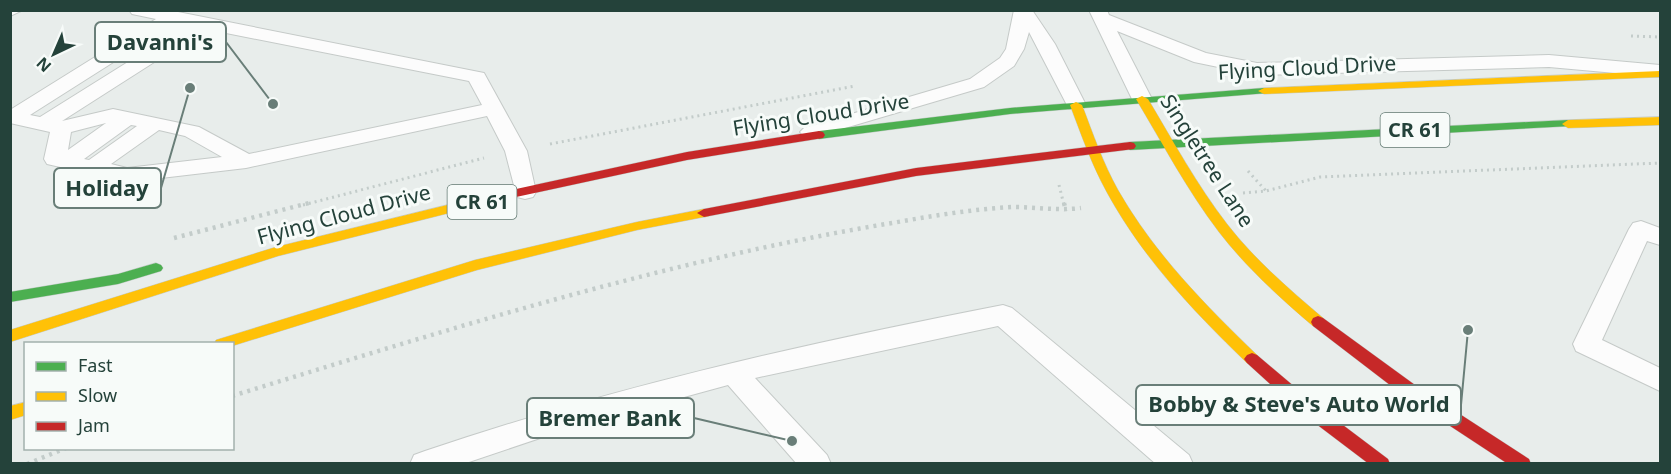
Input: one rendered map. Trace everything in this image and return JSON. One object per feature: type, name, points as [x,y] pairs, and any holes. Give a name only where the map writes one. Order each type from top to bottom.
[{"type":"main road","name":"Flying Cloud Drive","points":[[10,336],[363,229],[525,192],[790,139],[890,124],[1142,99],[1334,87],[1660,73]]},
{"type":"main road","name":"Singletree Lane","points":[[1142,99],[1200,195],[1236,244],[1330,334],[1414,395],[1523,464]]},
{"type":"main road","points":[[1076,105],[1093,149],[1117,200],[1156,256],[1220,327],[1285,387],[1382,464]]},
{"type":"main road","name":"CR 61","points":[[227,342],[475,265],[637,226],[916,172],[1093,149],[1459,128],[1660,121]]},
{"type":"main road","points":[[305,231],[363,229]]},
{"type":"main road","points":[[10,297],[118,279],[172,263]]},
{"type":"lane","points":[[138,10],[477,78],[516,151],[525,192]]},
{"type":"lane","points":[[1023,12],[1046,44],[1076,105]]},
{"type":"lane","points":[[790,139],[977,82],[1007,62],[1015,49],[1023,12]]},
{"type":"lane","points":[[1100,14],[1201,58],[1257,69],[1549,61],[1660,73]]},
{"type":"lane","points":[[1100,14],[1142,99]]},
{"type":"lane","points":[[31,121],[194,22]]},
{"type":"lane","points":[[31,121],[194,22]]},
{"type":"lane","points":[[31,121],[55,159],[127,175],[246,161],[493,109]]},
{"type":"lane","points":[[31,121],[113,115],[192,131],[246,161]]},
{"type":"lane","points":[[87,166],[148,123]]},
{"type":"lane","points":[[87,166],[148,123]]},
{"type":"lane","points":[[1660,237],[1641,229],[1586,344],[1660,380]]},
{"type":"lane","points":[[433,462],[506,434],[733,372],[858,342],[1003,315],[1178,464]]},
{"type":"lane","points":[[733,372],[816,464]]},
{"type":"path","points":[[1200,195],[1266,192],[1320,177],[1660,163]]},
{"type":"path","points":[[234,395],[421,338],[630,280],[853,230],[1007,207],[1066,211],[1117,200]]},
{"type":"path","points":[[27,464],[61,450]]},
{"type":"traffic: fast","points":[[819,135],[1010,111],[1264,91]]},
{"type":"traffic: fast","points":[[1130,146],[1568,124]]},
{"type":"traffic: fast","points":[[10,297],[118,279],[156,268]]},
{"type":"traffic: slow","points":[[1264,91],[1660,74]]},
{"type":"traffic: slow","points":[[1142,99],[1191,181],[1233,241],[1280,289],[1318,322]]},
{"type":"traffic: slow","points":[[1076,105],[1107,180],[1141,237],[1194,301],[1252,359]]},
{"type":"traffic: slow","points":[[1568,124],[1660,121]]},
{"type":"traffic: slow","points":[[10,336],[276,252],[488,199]]},
{"type":"traffic: slow","points":[[227,342],[475,265],[637,226],[704,213]]},
{"type":"traffic: slow","points":[[10,413],[24,409]]},
{"type":"traffic: jam","points":[[488,199],[687,156],[819,135]]},
{"type":"traffic: jam","points":[[704,213],[916,172],[1130,146]]},
{"type":"traffic: jam","points":[[1318,322],[1409,390],[1523,464]]},
{"type":"traffic: jam","points":[[1252,359],[1309,409],[1382,464]]},
{"type":"place","name":"Holiday","points":[[190,88]]},
{"type":"place","name":"Davanni's","points":[[273,104]]},
{"type":"place","name":"Bobby & Steve's Auto World","points":[[1468,330]]},
{"type":"place","name":"Bremer Bank","points":[[792,441]]}]
